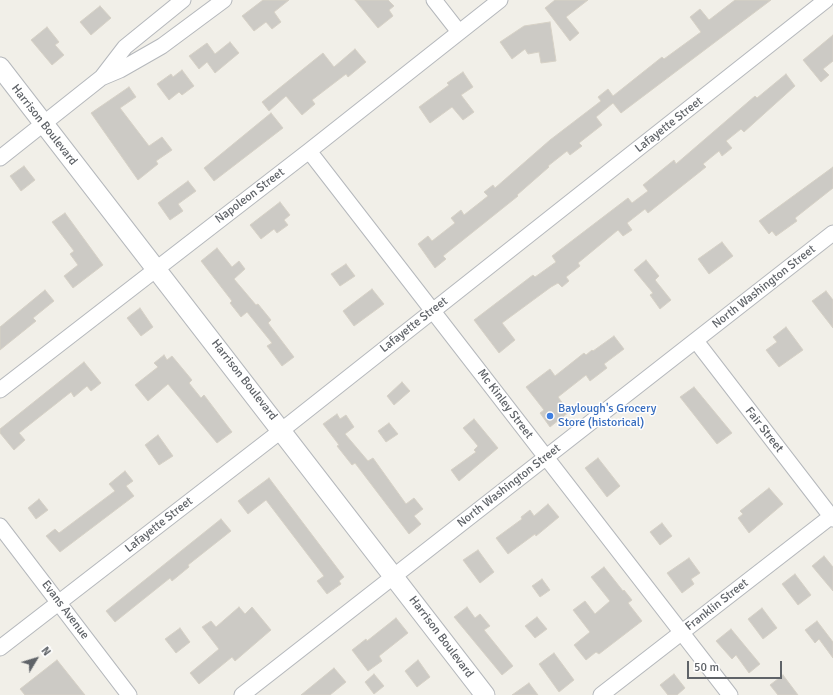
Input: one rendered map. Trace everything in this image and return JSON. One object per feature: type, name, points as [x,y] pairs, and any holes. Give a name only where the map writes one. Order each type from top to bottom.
[{"type":"street","points":[[0,158],[101,78],[125,47],[183,0]]},
{"type":"street","points":[[101,78],[120,70],[162,46],[224,0]]},
{"type":"street","points":[[434,0],[459,32]]},
{"type":"street","name":"Napoleon Street","points":[[0,390],[309,151],[500,0]]},
{"type":"street","name":"Lafayette Street","points":[[0,648],[282,430],[826,0]]},
{"type":"street","name":"Harrison Boulevard","points":[[0,67],[157,268],[485,695]]},
{"type":"street","name":"Mc Kinley Street","points":[[309,151],[730,695]]},
{"type":"street","name":"North Washington Street","points":[[242,695],[395,577],[545,457],[833,233]]},
{"type":"street","name":"Fair Street","points":[[696,341],[832,517]]},
{"type":"street","name":"Franklin Street","points":[[601,695],[832,517]]},
{"type":"street","name":"Evans Avenue","points":[[0,526],[129,695]]},
{"type":"building","points":[[263,0],[289,0],[274,12],[281,22],[272,29],[266,22],[254,31],[242,16]]},
{"type":"building","points":[[355,0],[388,0],[394,6],[389,10],[393,16],[378,28]]},
{"type":"building","points":[[555,0],[588,0],[566,17],[579,33],[570,41],[545,8]]},
{"type":"building","points":[[735,0],[771,0],[621,113],[613,103],[596,117],[602,125],[579,143],[582,146],[570,155],[567,151],[548,166],[549,167],[517,195],[518,196],[443,256],[446,259],[435,268],[418,244],[428,236],[432,241],[455,223],[451,218],[461,210],[464,215],[488,196],[484,192],[493,185],[495,188],[550,140],[601,101],[598,97],[608,89],[613,96],[662,57],[664,59],[701,32],[690,17],[700,9],[709,20]]},
{"type":"building","points":[[100,6],[111,18],[91,35],[80,22]]},
{"type":"building","points":[[550,22],[556,61],[541,63],[539,52],[528,54],[525,49],[512,59],[500,42],[524,26]]},
{"type":"building","points":[[47,27],[59,42],[55,45],[64,55],[52,65],[31,40]]},
{"type":"building","points":[[833,35],[833,61],[823,69],[829,75],[821,82],[803,60]]},
{"type":"building","points":[[230,42],[239,53],[215,73],[207,62],[199,69],[189,56],[207,43],[215,54]]},
{"type":"building","points":[[355,49],[366,62],[348,77],[346,74],[312,100],[315,104],[302,115],[286,96],[269,111],[262,102],[323,53],[334,67]]},
{"type":"building","points":[[182,70],[194,86],[182,95],[179,92],[169,100],[157,84],[171,74],[173,77]]},
{"type":"building","points":[[463,72],[473,87],[461,95],[474,112],[463,120],[452,107],[430,123],[419,107],[449,85],[447,83]]},
{"type":"building","points":[[786,74],[795,86],[744,132],[741,129],[726,141],[732,148],[722,156],[719,151],[703,164],[706,167],[648,213],[645,209],[627,223],[632,230],[623,236],[618,230],[578,263],[580,266],[566,277],[569,281],[562,287],[558,283],[551,287],[502,323],[515,340],[499,353],[474,320],[533,275],[535,277],[556,262],[552,256],[628,198],[632,203],[648,191],[643,185],[674,160],[676,164],[755,96],[757,98]]},
{"type":"building","points":[[129,87],[136,97],[120,108],[149,146],[162,137],[172,150],[156,161],[158,164],[138,180],[91,113]]},
{"type":"building","points":[[271,113],[283,128],[214,181],[204,168]]},
{"type":"building","points":[[24,166],[35,180],[21,191],[10,176]]},
{"type":"building","points":[[833,167],[833,188],[795,218],[797,221],[776,236],[772,231],[769,234],[759,221]]},
{"type":"building","points":[[188,181],[196,191],[178,204],[183,211],[170,220],[158,203]]},
{"type":"building","points":[[280,202],[290,215],[284,220],[288,225],[277,233],[274,229],[261,239],[250,225]]},
{"type":"building","points":[[65,213],[103,265],[73,288],[64,276],[78,265],[70,254],[74,251],[52,222]]},
{"type":"building","points":[[722,242],[733,256],[709,274],[698,259]]},
{"type":"building","points":[[217,248],[232,267],[239,261],[245,269],[234,279],[271,320],[268,323],[294,357],[282,366],[267,346],[272,343],[247,312],[241,317],[230,303],[232,301],[201,261]]},
{"type":"building","points":[[646,260],[659,276],[655,280],[671,300],[660,309],[650,295],[653,293],[634,270]]},
{"type":"building","points":[[346,264],[355,276],[340,286],[331,274]]},
{"type":"building","points":[[372,289],[384,304],[354,326],[343,311]]},
{"type":"building","points":[[45,290],[54,301],[33,318],[36,321],[0,350],[0,327]]},
{"type":"building","points":[[826,291],[833,300],[833,328],[812,301]]},
{"type":"building","points":[[140,308],[153,327],[141,336],[127,318]]},
{"type":"building","points":[[786,327],[803,350],[779,367],[766,350],[777,342],[773,337]]},
{"type":"building","points":[[614,336],[624,349],[604,364],[607,368],[590,381],[586,375],[558,397],[569,412],[550,427],[540,413],[544,410],[526,387],[550,369],[555,376],[584,353],[586,355]]},
{"type":"building","points":[[164,355],[167,360],[172,356],[192,380],[189,383],[201,398],[204,395],[232,432],[217,443],[168,384],[148,401],[135,385],[158,367],[154,363]]},
{"type":"building","points":[[84,362],[101,383],[91,391],[87,386],[74,397],[71,392],[19,433],[25,440],[14,450],[0,433],[0,429]]},
{"type":"building","points":[[402,382],[410,391],[394,405],[387,396]]},
{"type":"building","points":[[694,387],[732,433],[717,444],[680,397]]},
{"type":"building","points":[[337,414],[340,419],[346,415],[354,427],[345,434],[368,461],[373,458],[406,504],[414,498],[423,509],[414,516],[421,524],[409,534],[355,463],[352,465],[337,446],[339,445],[323,424]]},
{"type":"building","points":[[474,419],[498,448],[459,481],[451,470],[476,452],[474,450],[478,446],[463,428]]},
{"type":"building","points":[[389,423],[398,434],[386,442],[378,431]]},
{"type":"building","points":[[158,435],[173,456],[159,465],[145,445]]},
{"type":"building","points":[[598,458],[620,486],[607,497],[585,468]]},
{"type":"building","points":[[125,471],[133,481],[126,486],[134,496],[60,552],[46,536],[55,529],[59,533],[115,491],[109,484]]},
{"type":"building","points":[[269,478],[344,577],[339,581],[341,584],[327,594],[317,581],[324,576],[266,500],[248,514],[238,501]]},
{"type":"building","points":[[769,488],[783,504],[749,533],[738,518],[743,514],[740,511]]},
{"type":"building","points":[[39,499],[48,510],[36,519],[28,508]]},
{"type":"building","points":[[548,504],[559,517],[536,536],[535,534],[508,554],[496,538],[522,519],[521,517],[530,510],[534,516]]},
{"type":"building","points":[[221,519],[231,531],[188,565],[189,567],[172,581],[170,578],[115,622],[106,611]]},
{"type":"building","points":[[662,523],[672,536],[660,545],[650,532]]},
{"type":"building","points":[[478,550],[494,572],[480,583],[463,560]]},
{"type":"building","points":[[824,556],[833,567],[833,591],[812,566]]},
{"type":"building","points":[[689,558],[700,573],[691,579],[694,584],[682,593],[667,573]]},
{"type":"building","points":[[604,567],[632,600],[628,603],[642,621],[599,654],[596,652],[586,660],[574,645],[590,632],[573,610],[585,601],[595,614],[610,601],[591,577]]},
{"type":"building","points":[[795,574],[811,595],[798,605],[782,584]]},
{"type":"building","points":[[542,579],[550,590],[540,597],[532,586]]},
{"type":"building","points":[[239,607],[245,614],[252,607],[271,630],[235,661],[232,657],[199,684],[190,673],[219,649],[202,627],[211,621],[216,627]]},
{"type":"building","points":[[467,607],[475,618],[480,614],[490,626],[484,630],[513,666],[502,675],[454,617]]},
{"type":"building","points":[[762,608],[777,628],[763,639],[748,619]]},
{"type":"building","points":[[537,617],[547,629],[535,638],[525,626]]},
{"type":"building","points":[[396,618],[408,633],[379,656],[382,661],[368,671],[352,650],[366,639],[367,641]]},
{"type":"building","points":[[817,621],[833,642],[833,658],[819,639],[815,643],[805,630]]},
{"type":"building","points":[[180,628],[190,642],[176,653],[165,639]]},
{"type":"building","points":[[731,629],[760,664],[749,673],[736,655],[732,659],[716,641]]},
{"type":"building","points":[[554,653],[574,680],[559,692],[539,664]]},
{"type":"building","points":[[57,660],[85,695],[25,695],[20,689]]},
{"type":"building","points":[[418,660],[430,677],[417,687],[405,671]]},
{"type":"building","points":[[334,668],[346,682],[330,695],[301,695]]},
{"type":"building","points":[[374,674],[384,686],[374,694],[365,682]]},
{"type":"building","points":[[674,674],[685,688],[677,695],[668,695],[660,685]]},
{"type":"building","points":[[783,675],[798,695],[778,695],[770,685]]},
{"type":"building","points":[[529,683],[538,695],[512,695]]},
{"type":"place","name":"Baylough's Grocery Store (historical)","points":[[550,416]]}]
